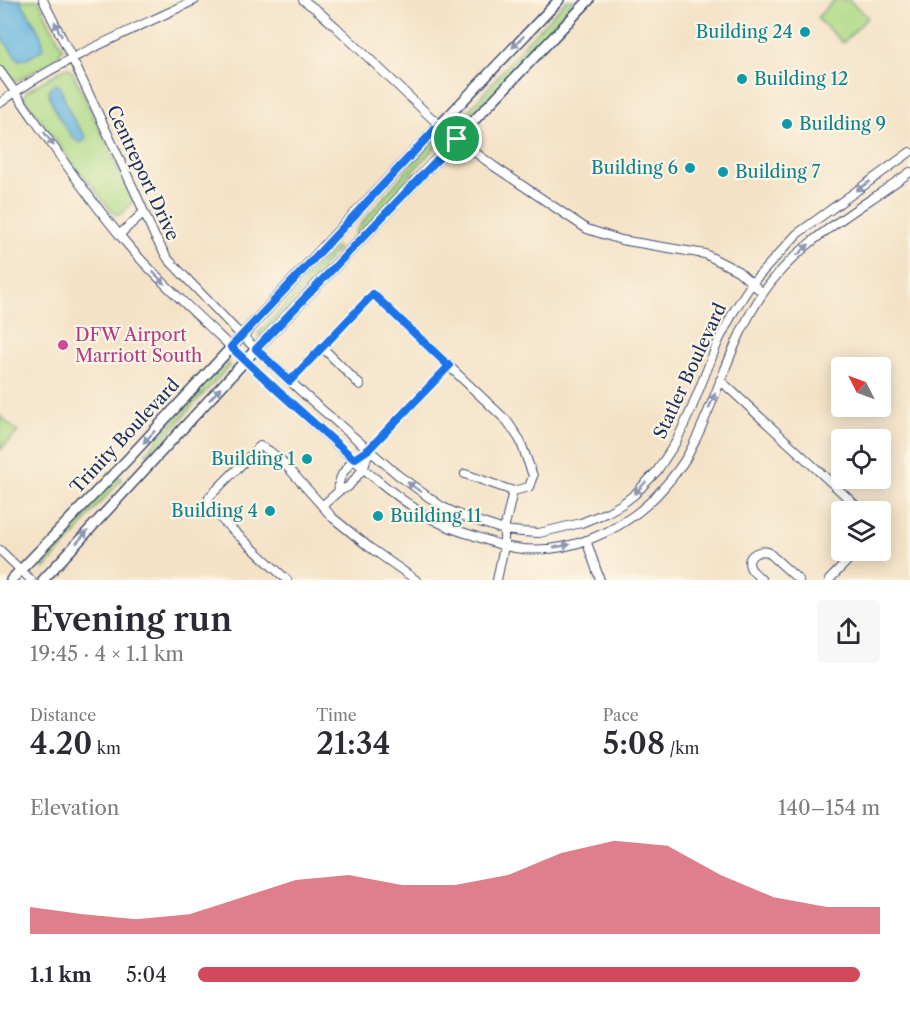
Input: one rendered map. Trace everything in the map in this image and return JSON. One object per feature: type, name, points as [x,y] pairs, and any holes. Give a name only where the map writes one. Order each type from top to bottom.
[{"type":"main road","name":"Trinity Boulevard","points":[[11,580],[127,460],[339,231],[559,0]]},
{"type":"main road","name":"Trinity Boulevard","points":[[43,580],[256,349],[589,0]]},
{"type":"main road","points":[[439,125],[457,139]]},
{"type":"main road","points":[[339,231],[354,245]]},
{"type":"street","name":"Centreport Drive","points":[[43,0],[155,237],[168,259],[242,336],[398,475],[441,506],[462,516],[504,530]]},
{"type":"street","points":[[0,103],[72,58],[195,0]]},
{"type":"street","points":[[303,0],[336,27],[439,125]]},
{"type":"street","points":[[0,71],[86,191],[120,234],[156,275],[245,361],[364,468],[408,504],[432,519],[464,533],[504,546]]},
{"type":"street","points":[[457,139],[587,229],[621,240],[705,254],[738,271],[763,293]]},
{"type":"street","name":"Statler Boulevard","points":[[504,530],[538,533],[581,523],[608,512],[635,494],[657,471],[676,442],[718,342],[752,283],[797,234],[910,152]]},
{"type":"street","name":"Statler Boulevard","points":[[504,546],[517,549],[561,548],[586,540],[622,523],[647,504],[690,451],[744,325],[763,293],[808,245],[910,172]]},
{"type":"street","points":[[837,204],[846,216]]},
{"type":"street","points":[[120,234],[144,212]]},
{"type":"street","points":[[290,381],[373,294],[507,421],[520,440],[533,476],[529,487],[513,491],[465,474]]},
{"type":"street","points":[[322,347],[360,385]]},
{"type":"street","points":[[339,491],[339,482],[354,459],[369,449],[449,366]]},
{"type":"street","points":[[720,380],[851,501]]},
{"type":"street","points":[[676,442],[690,451]]},
{"type":"street","points":[[287,580],[209,506],[207,501],[260,446],[282,461],[333,518],[369,548],[417,580]]},
{"type":"street","points":[[322,506],[339,491],[348,487],[364,468],[369,449]]},
{"type":"street","points":[[497,580],[504,546],[504,530],[513,491]]},
{"type":"street","points":[[586,540],[600,580]]},
{"type":"street","points":[[0,550],[32,580]]},
{"type":"street","points":[[762,580],[751,568],[749,561],[756,552],[763,550],[799,580]]},
{"type":"street","points":[[829,580],[847,561]]},
{"type":"green space","points":[[0,0],[38,0],[63,49],[59,53],[61,56],[17,81],[14,78],[10,79],[0,65]]},
{"type":"green space","points":[[567,0],[574,0],[506,79],[461,124],[458,121]]},
{"type":"green space","points":[[834,0],[849,0],[868,17],[843,43],[817,18]]},
{"type":"green space","points":[[65,68],[69,68],[73,73],[130,194],[132,202],[119,215],[112,212],[79,172],[24,98],[27,91]]},
{"type":"green space","points":[[436,140],[438,144],[388,203],[356,234],[355,232],[362,223],[413,163]]},
{"type":"green space","points":[[336,246],[338,249],[261,337],[258,334],[290,299],[309,273]]},
{"type":"green space","points":[[226,361],[230,365],[150,456],[146,453],[201,387]]},
{"type":"green space","points":[[0,416],[18,432],[0,450]]},
{"type":"green space","points":[[118,476],[122,479],[44,569],[40,565],[97,497]]},
{"type":"water","points":[[0,0],[20,0],[41,37],[43,47],[40,52],[27,59],[18,60],[0,35]]},
{"type":"water","points":[[56,84],[60,87],[72,117],[86,137],[81,143],[68,131],[51,101],[49,89]]},
{"type":"place","name":"Building 24","points":[[805,32]]},
{"type":"place","name":"Building 12","points":[[742,79]]},
{"type":"place","name":"Building 9","points":[[787,124]]},
{"type":"place","name":"Building 6","points":[[690,168]]},
{"type":"place","name":"Building 7","points":[[723,172]]},
{"type":"place","name":"DFW Airport Marriott South","points":[[63,345]]},
{"type":"place","name":"Building 1","points":[[307,459]]},
{"type":"place","name":"Building 4","points":[[270,511]]},
{"type":"place","name":"Building 11","points":[[378,516]]},
{"type":"route","points":[[439,125],[457,139],[256,349],[290,381],[373,294],[449,366],[369,449],[354,459],[231,347],[439,125]]}]
